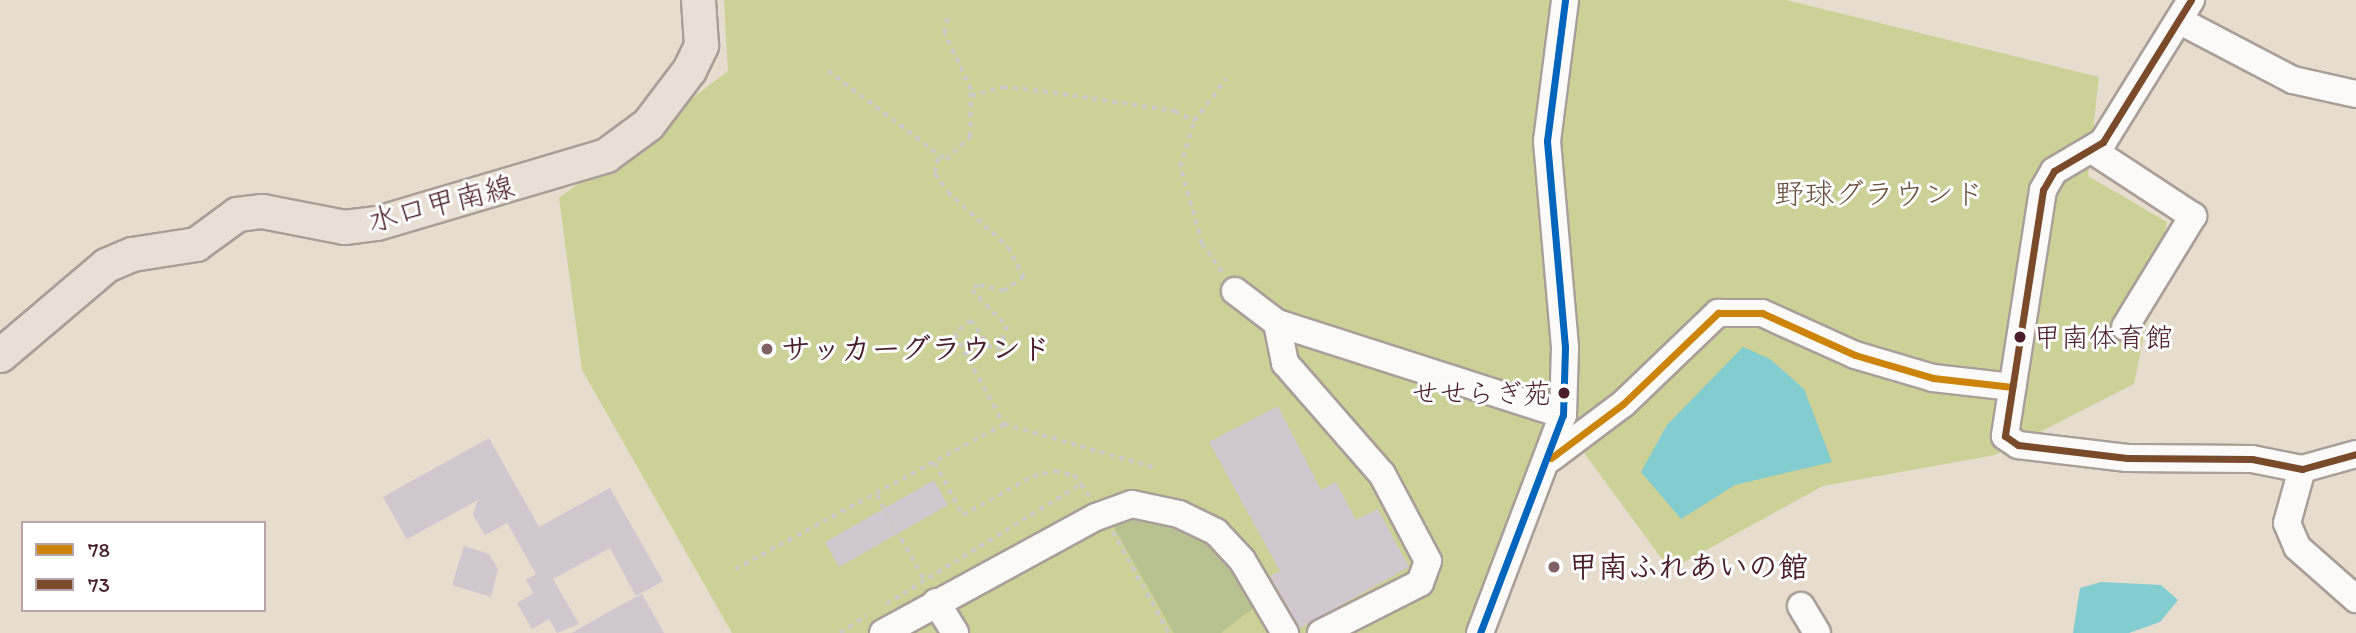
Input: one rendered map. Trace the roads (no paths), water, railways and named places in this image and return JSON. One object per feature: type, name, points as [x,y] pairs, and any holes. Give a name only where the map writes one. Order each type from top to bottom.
[{"type":"main road","name":"水口甲南線","points":[[0,355],[106,265],[132,254],[196,244],[237,214],[262,211],[344,227],[377,223],[606,155],[648,124],[689,71],[701,45],[698,0]]},
{"type":"street","points":[[1480,633],[1550,458],[1563,415],[1565,347],[1547,141],[1565,0]]},
{"type":"street","points":[[2356,94],[2293,80],[2186,11],[2092,150],[2054,171],[2043,190],[2005,436],[2018,444],[2127,458],[2252,459],[2302,469],[2356,454]]},
{"type":"street","points":[[2092,150],[2193,216],[2125,327]]},
{"type":"street","points":[[1236,291],[1277,323],[1563,415]]},
{"type":"street","points":[[1550,458],[1623,404],[1718,313],[1762,313],[1855,355],[1933,378],[2012,387]]},
{"type":"street","points":[[1277,323],[1285,363],[1382,474],[1429,561],[1420,583],[1321,633]]},
{"type":"street","points":[[2302,469],[2287,523],[2297,547],[2356,598]]},
{"type":"street","points":[[883,633],[936,602],[1132,504],[1179,514],[1216,532],[1242,560],[1285,633]]},
{"type":"street","points":[[936,602],[955,633]]},
{"type":"street","points":[[1801,606],[1817,633]]},
{"type":"water","points":[[1743,347],[1770,359],[1804,389],[1832,462],[1735,485],[1681,519],[1641,472],[1667,425]]},
{"type":"water","points":[[2101,582],[2161,585],[2178,600],[2160,622],[2129,633],[2073,633],[2080,588]]},
{"type":"place","name":"甲南体育館","points":[[2020,337]]},
{"type":"place","name":"サッカーグラウンド","points":[[767,349]]},
{"type":"place","name":"せせらぎ苑","points":[[1564,393]]},
{"type":"place","name":"甲南ふれあいの館","points":[[1554,567]]},
{"type":"park label","name":"野球グラウンド","points":[[1879,194]]}]
